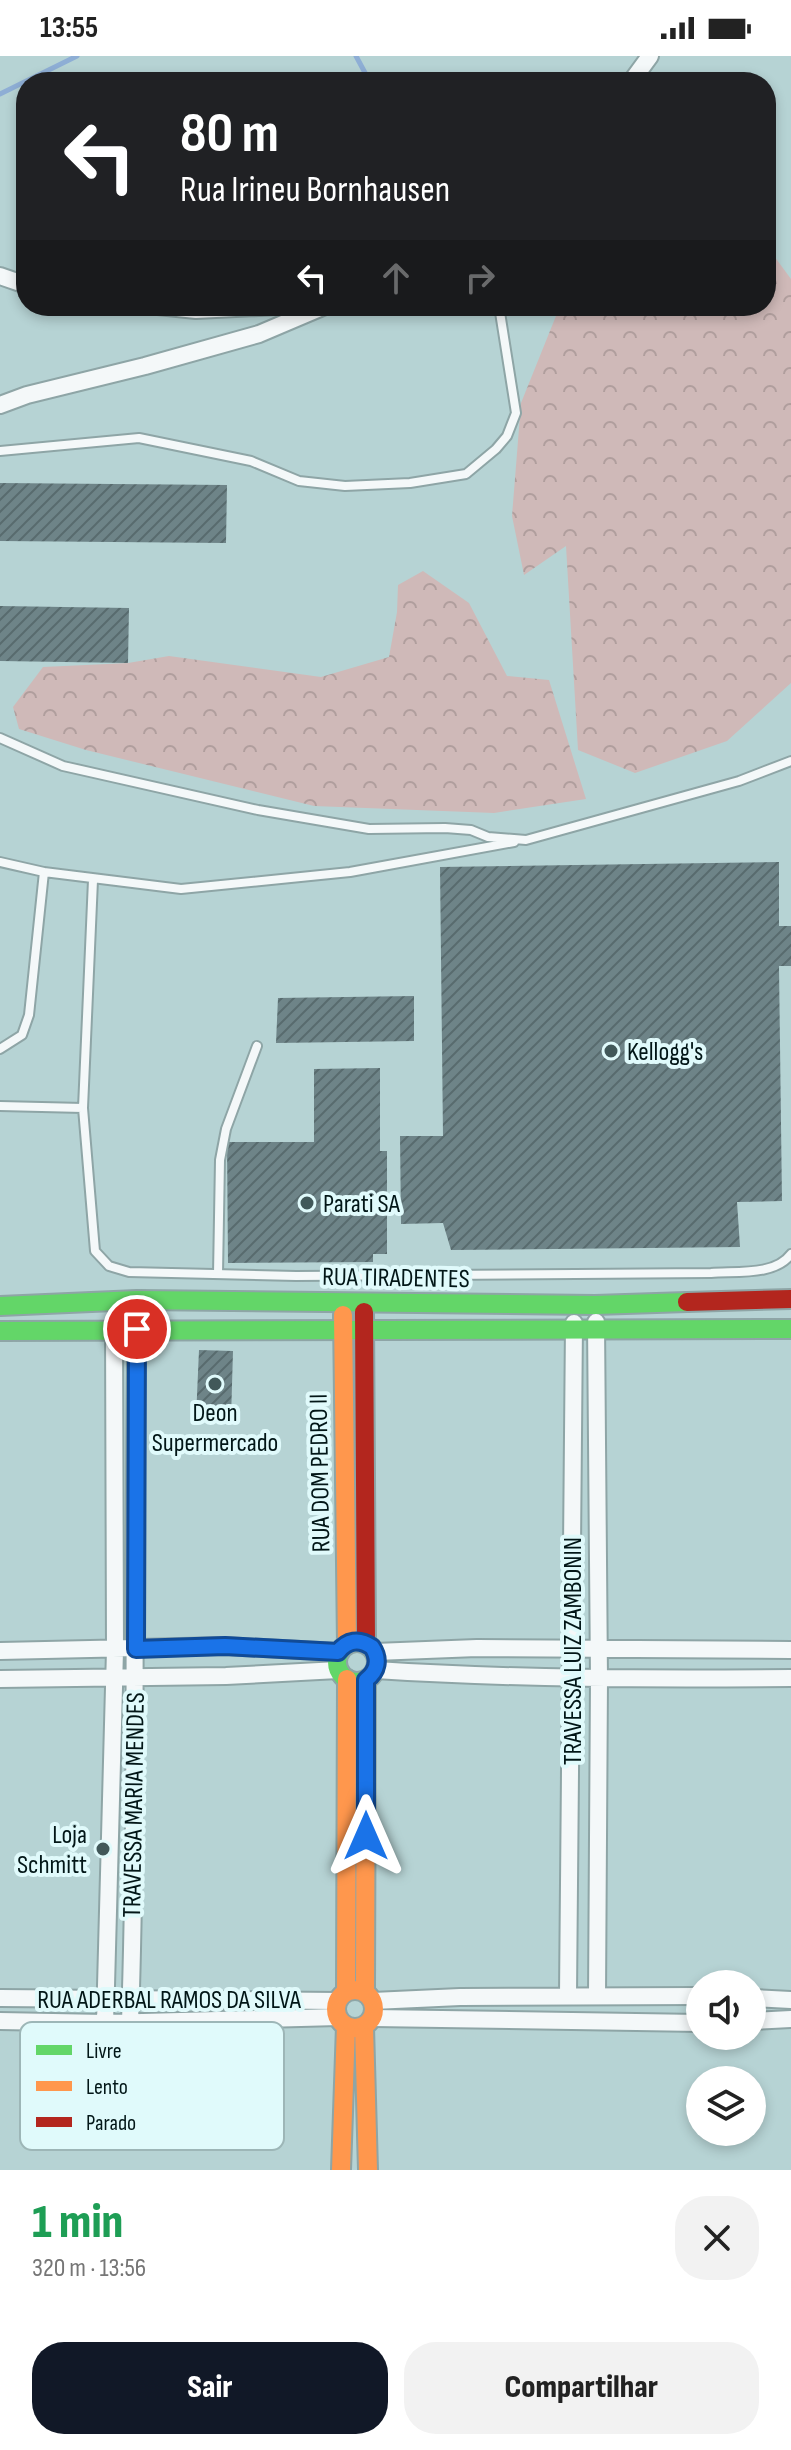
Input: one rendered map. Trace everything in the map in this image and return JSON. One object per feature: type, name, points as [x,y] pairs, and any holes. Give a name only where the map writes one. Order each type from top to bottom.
[{"type":"main road","name":"RUA TIRADENTES","points":[[0,1306],[137,1300],[595,1305],[791,1299]]},
{"type":"main road","name":"RUA DOM PEDRO II","points":[[343,1302],[357,1661]]},
{"type":"main road","name":"RUA DOM PEDRO II","points":[[341,2169],[355,2009],[363,1303]]},
{"type":"main road","name":"RUA TIRADENTES","points":[[0,1331],[791,1329]]},
{"type":"main road","name":"RUA DOM PEDRO II","points":[[355,2009],[368,2169]]},
{"type":"main road","points":[[341,2169],[368,2169]]},
{"type":"street","points":[[0,405],[27,395],[259,334],[301,316]]},
{"type":"street","name":"TRAVESSA MARIA MENDES","points":[[130,2022],[137,1300]]},
{"type":"street","name":"TRAVESSA MARIA MENDES","points":[[105,2022],[115,1650],[114,1302]]},
{"type":"street","name":"TRAVESSA LUIZ ZAMBONIN","points":[[568,1996],[575,1305]]},
{"type":"street","name":"TRAVESSA LUIZ ZAMBONIN","points":[[595,1305],[599,1679],[597,1996]]},
{"type":"street","points":[[114,1423],[135,1419]]},
{"type":"street","points":[[572,1442],[597,1443]]},
{"type":"street","points":[[225,1646],[226,1676]]},
{"type":"street","points":[[0,1651],[225,1646],[477,1677],[791,1678]]},
{"type":"street","points":[[477,1648],[477,1677]]},
{"type":"street","points":[[0,1679],[226,1676],[477,1648],[791,1650]]},
{"type":"street","points":[[682,1649],[682,1679]]},
{"type":"street","points":[[570,1872],[598,1870]]},
{"type":"street","name":"RUA ADERBAL RAMOS DA SILVA","points":[[130,2022],[355,2009],[460,1997],[686,1996]]},
{"type":"street","name":"RUA ADERBAL RAMOS DA SILVA","points":[[0,1998],[131,1998],[686,2023]]},
{"type":"street","points":[[766,1999],[791,2000]]},
{"type":"street","points":[[766,2020],[791,2019]]},
{"type":"street","name":"RUA ADERBAL RAMOS DA SILVA","points":[[0,2021],[52,2022]]},
{"type":"lane","points":[[0,451],[139,438],[251,461],[299,481],[345,486],[410,483],[466,474],[507,436],[516,413],[501,316]]},
{"type":"lane","points":[[0,738],[63,766],[258,810],[369,829],[445,828],[471,830],[488,837],[526,840]]},
{"type":"lane","points":[[0,862],[93,880],[181,889],[350,872],[526,840],[739,781],[791,761]]},
{"type":"lane","points":[[0,1049],[22,1035],[29,1015],[44,872]]},
{"type":"lane","points":[[93,880],[83,1108],[95,1251],[109,1266],[129,1272],[218,1274],[711,1273],[768,1269],[791,1254]]},
{"type":"lane","points":[[218,1274],[220,1160],[226,1129],[257,1046]]},
{"type":"lane","points":[[0,1106],[83,1108]]},
{"type":"green space","points":[[776,259],[791,279],[791,683],[727,741],[635,773],[578,750],[566,546],[524,575],[512,516],[521,403],[556,316],[776,316]]},
{"type":"green space","points":[[423,571],[469,603],[507,676],[549,680],[586,799],[494,813],[314,806],[86,750],[19,729],[13,707],[43,667],[128,663],[169,656],[321,677],[389,657],[398,585]]},
{"type":"building","points":[[0,483],[227,485],[226,543],[0,541]]},
{"type":"building","points":[[0,606],[129,608],[128,663],[0,661]]},
{"type":"building","name":"Kellogg's","points":[[779,862],[779,926],[791,926],[791,966],[779,966],[782,1201],[737,1202],[740,1247],[451,1250],[443,1223],[401,1224],[400,1136],[443,1136],[440,867]]},
{"type":"building","points":[[414,996],[414,1041],[276,1043],[278,998]]},
{"type":"building","name":"Parati SA","points":[[380,1068],[380,1151],[387,1151],[387,1254],[373,1254],[373,1262],[228,1263],[227,1142],[314,1142],[314,1069]]},
{"type":"building","name":"Deon Supermercado","points":[[199,1350],[233,1351],[231,1419],[196,1418]]},
{"type":"waterway","points":[[45,72],[77,56]]},
{"type":"waterway","points":[[356,56],[365,72]]},
{"type":"waterway","points":[[0,94],[16,86]]},
{"type":"traffic: fast","points":[[0,1306],[137,1300],[595,1305],[687,1302]]},
{"type":"traffic: fast","points":[[0,1331],[791,1329]]},
{"type":"traffic: fast","points":[[357,1642],[371,1648],[377,1662],[371,1676],[357,1682],[343,1676],[337,1662],[343,1648],[357,1642]]},
{"type":"traffic: slow","points":[[343,1315],[347,1644]]},
{"type":"traffic: slow","points":[[346,1992],[347,1679]]},
{"type":"traffic: slow","points":[[365,1992],[366,1680]]},
{"type":"traffic: slow","points":[[355,1990],[369,1995],[374,2009],[369,2023],[355,2028],[341,2023],[336,2009],[341,1995],[355,1990]]},
{"type":"traffic: slow","points":[[341,2170],[346,2026]]},
{"type":"traffic: slow","points":[[364,2027],[368,2170]]},
{"type":"traffic: jam","points":[[687,1302],[791,1299]]},
{"type":"traffic: jam","points":[[364,1312],[366,1643]]},
{"type":"place","name":"Kellogg's","points":[[611,1051]]},
{"type":"place","name":"Parati SA","points":[[307,1203]]},
{"type":"place","name":"Deon Supermercado","points":[[215,1384]]},
{"type":"place","name":"Loja Schmitt","points":[[103,1849]]},
{"type":"route","points":[[137,1329],[136,1649],[225,1646],[338,1652],[353,1641],[372,1647],[377,1664],[372,1676],[366,1680],[366,1836]]}]
